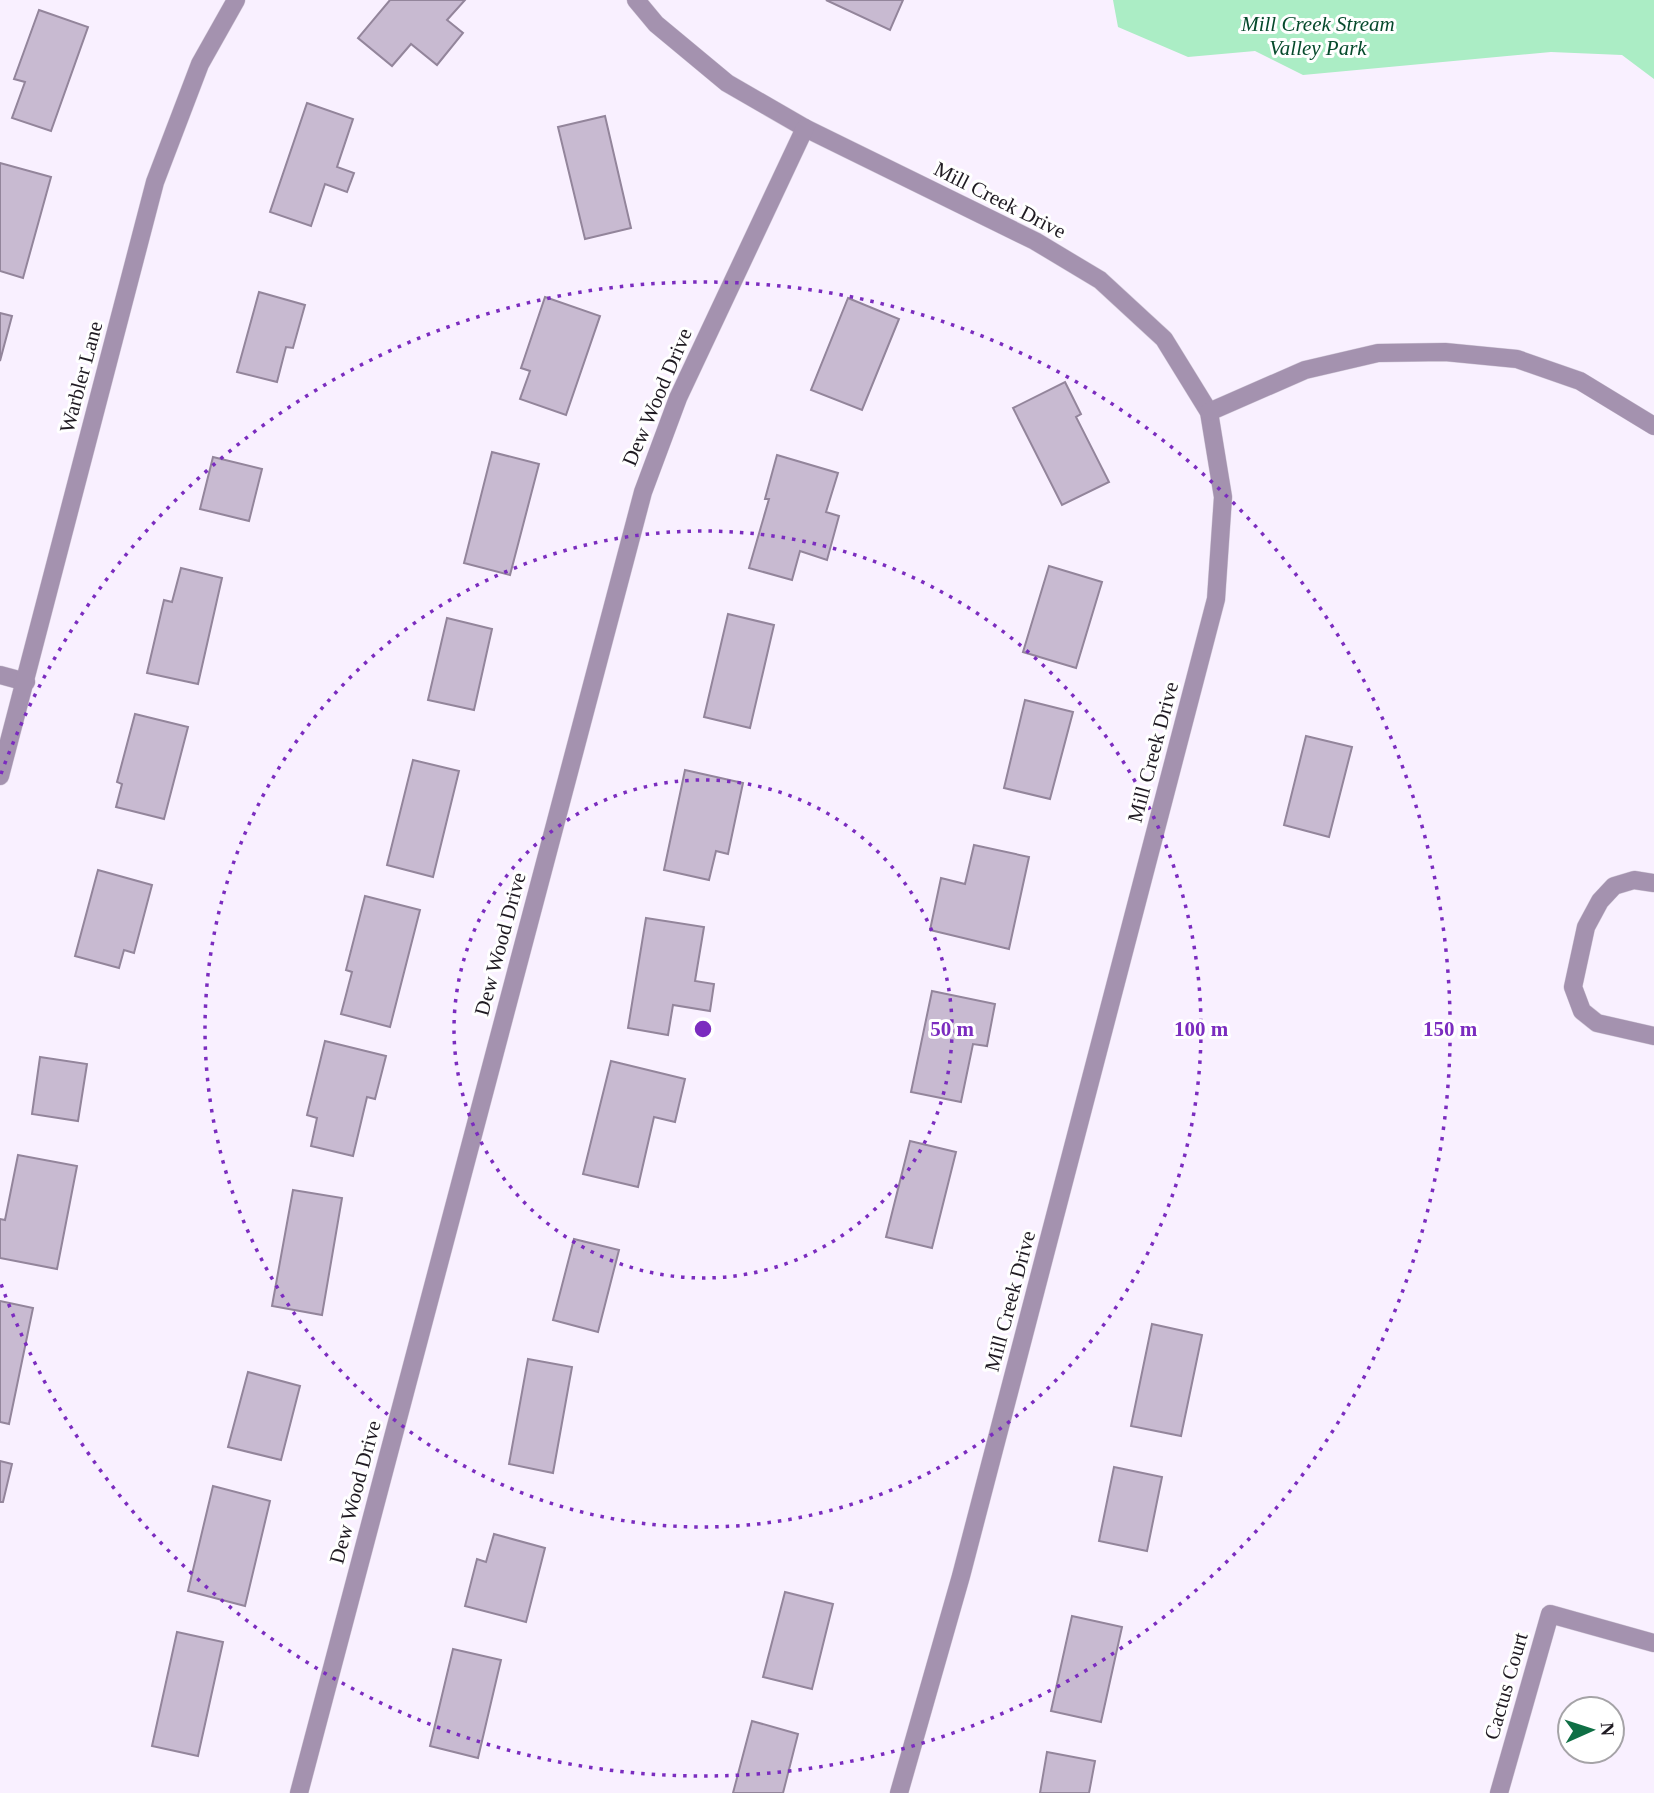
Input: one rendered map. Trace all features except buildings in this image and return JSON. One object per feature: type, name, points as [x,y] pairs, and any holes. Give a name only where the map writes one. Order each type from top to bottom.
[{"type":"street","name":"Warbler Lane","points":[[0,776],[155,182],[200,64],[236,0]]},
{"type":"street","name":"Mill Creek Drive","points":[[636,0],[656,24],[727,83],[805,128],[1035,241],[1100,280],[1164,339],[1209,412],[1223,497],[1216,599],[961,1576],[899,1793]]},
{"type":"street","name":"Dew Wood Drive","points":[[299,1793],[643,492],[678,398],[805,128]]},
{"type":"street","points":[[1209,412],[1305,370],[1378,353],[1445,352],[1517,359],[1580,381],[1654,426]]},
{"type":"street","points":[[0,675],[26,682]]},
{"type":"street","points":[[1654,883],[1634,880],[1614,886],[1600,901],[1586,926],[1573,987],[1582,1011],[1598,1023],[1654,1036]]},
{"type":"street","name":"Cactus Court","points":[[1499,1793],[1550,1614],[1654,1643]]},
{"type":"green space","name":"Mill Creek Stream Valley Park","points":[[1113,0],[1654,0],[1654,79],[1622,55],[1551,52],[1303,75],[1255,51],[1188,57],[1118,27]]}]
